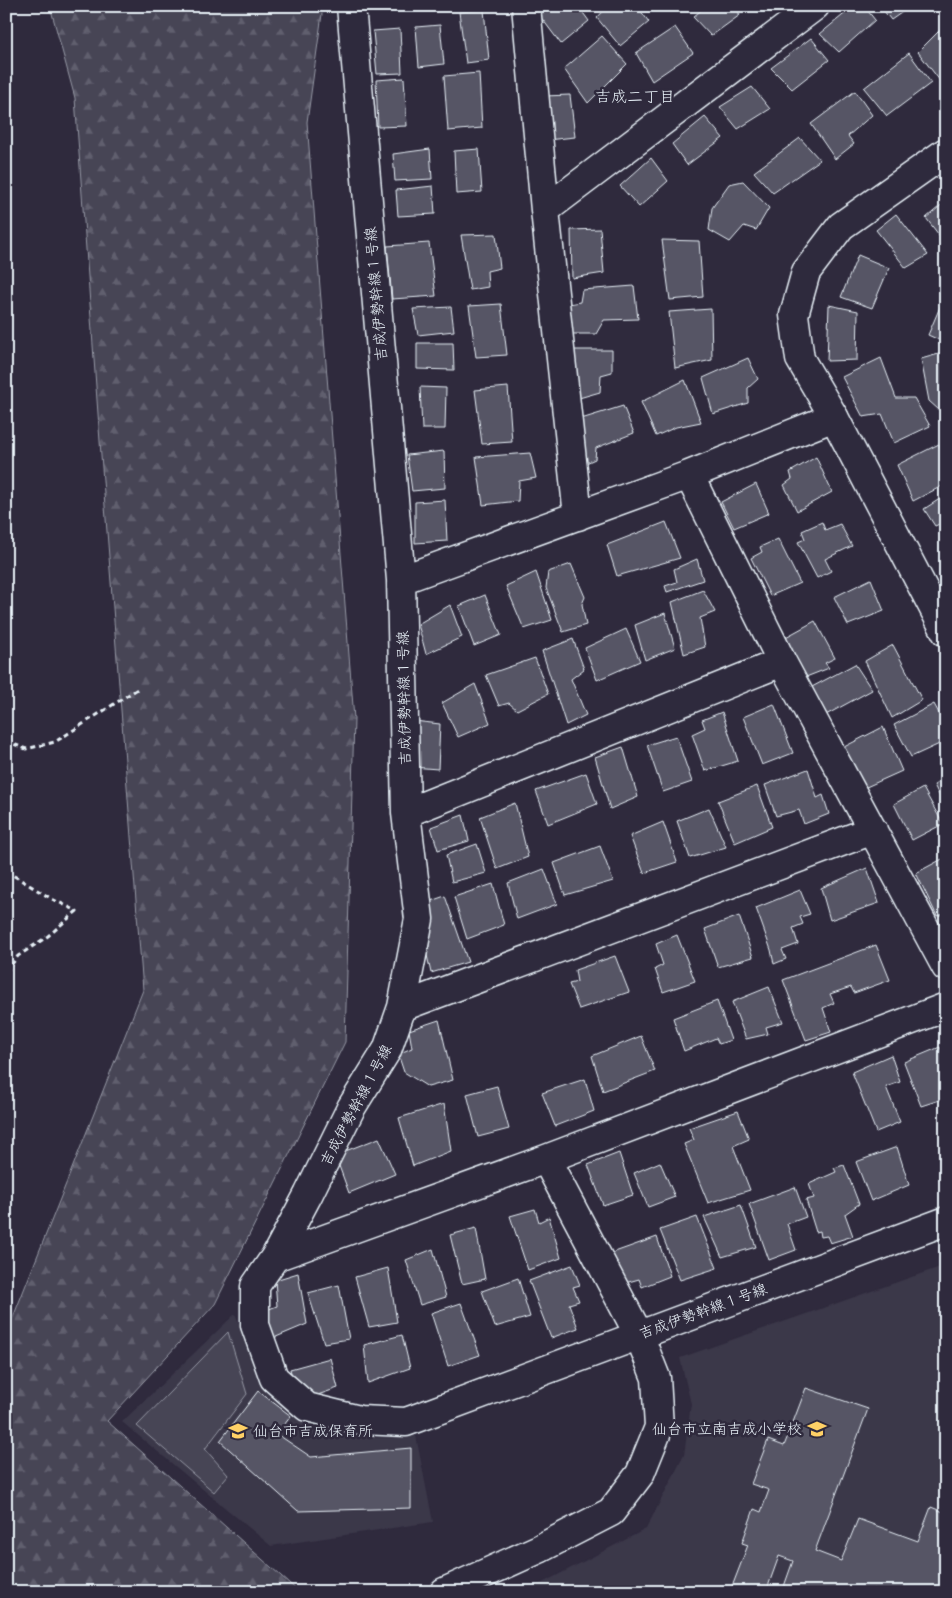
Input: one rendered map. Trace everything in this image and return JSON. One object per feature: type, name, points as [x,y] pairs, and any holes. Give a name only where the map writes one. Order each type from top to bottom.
[{"type":"street","name":"吉成伊勢幹線１号線","points":[[351,6],[401,580],[406,812],[419,919],[402,1007],[387,1050],[351,1108],[308,1196],[275,1257],[255,1286],[255,1325],[274,1378],[306,1407],[360,1420],[406,1422],[946,1221]]},
{"type":"street","points":[[526,6],[545,210],[578,516]]},
{"type":"street","points":[[545,210],[815,6]]},
{"type":"street","points":[[946,152],[841,226],[806,272],[794,316],[800,359],[834,417],[946,632]]},
{"type":"street","points":[[401,580],[578,516],[834,417]]},
{"type":"street","points":[[689,474],[782,662],[946,967]]},
{"type":"street","points":[[406,812],[782,662]]},
{"type":"street","points":[[402,1007],[873,830]]},
{"type":"street","points":[[275,1257],[546,1159],[946,1007]]},
{"type":"street","points":[[444,1592],[539,1549],[611,1512],[640,1474],[659,1427],[656,1378],[639,1335],[546,1159]]},
{"type":"path","points":[[6,741],[26,748],[55,742],[139,688]]},
{"type":"path","points":[[6,871],[52,899],[77,911],[48,936],[18,956],[6,972]]},
{"type":"shaded area","name":"仙台市立南吉成小学校","points":[[946,1265],[946,1592],[525,1592],[646,1529],[684,1455],[691,1404],[680,1358]]},
{"type":"shaded area","name":"仙台市吉成保育所","points":[[235,1314],[271,1392],[325,1426],[370,1438],[416,1436],[433,1522],[271,1546],[122,1422]]},
{"type":"green space","points":[[50,6],[322,6],[307,122],[354,719],[345,1042],[215,1304],[107,1421],[299,1592],[6,1592],[6,1335],[143,990],[75,98]]},
{"type":"green space","points":[[228,1332],[247,1394],[205,1449],[228,1475],[214,1492],[137,1426]]},
{"type":"building","points":[[535,6],[578,6],[589,21],[561,44],[534,8]]},
{"type":"building","points":[[608,6],[613,6],[617,11],[624,6],[637,6],[649,22],[620,46],[597,18]]},
{"type":"building","points":[[706,6],[735,6],[740,15],[711,36],[693,17]]},
{"type":"building","points":[[854,6],[864,6],[875,20],[839,52],[820,34]]},
{"type":"building","points":[[880,6],[911,6],[891,20]]},
{"type":"building","points":[[484,10],[489,60],[466,63],[459,12]]},
{"type":"building","points":[[946,24],[946,83],[944,86],[918,52]]},
{"type":"building","points":[[440,25],[444,64],[419,67],[416,27]]},
{"type":"building","points":[[675,27],[693,53],[652,81],[636,53]]},
{"type":"building","points":[[400,29],[402,73],[377,74],[373,31]]},
{"type":"building","points":[[602,36],[627,64],[588,103],[564,69]]},
{"type":"building","points":[[811,38],[829,60],[792,89],[771,68]]},
{"type":"building","points":[[909,53],[931,83],[887,116],[864,88]]},
{"type":"building","points":[[479,73],[482,128],[448,131],[444,76]]},
{"type":"building","points":[[404,78],[407,126],[378,127],[376,80]]},
{"type":"building","points":[[752,87],[770,109],[738,129],[720,107]]},
{"type":"building","points":[[855,91],[872,115],[848,136],[854,144],[835,159],[811,124]]},
{"type":"building","points":[[570,95],[575,137],[547,140],[544,96]]},
{"type":"building","points":[[705,117],[723,138],[687,165],[672,144]]},
{"type":"building","points":[[800,138],[820,160],[773,193],[754,172]]},
{"type":"building","points":[[430,149],[432,179],[395,181],[393,154]]},
{"type":"building","points":[[479,149],[482,192],[456,194],[454,151]]},
{"type":"building","points":[[651,158],[668,181],[639,207],[620,186]]},
{"type":"building","points":[[743,181],[769,208],[756,230],[744,226],[730,242],[709,230],[712,208],[729,184]]},
{"type":"building","points":[[433,186],[435,214],[398,216],[396,190]]},
{"type":"building","points":[[946,201],[946,236],[942,239],[926,218]]},
{"type":"building","points":[[896,214],[928,255],[906,268],[876,230]]},
{"type":"building","points":[[600,229],[604,273],[572,278],[571,230]]},
{"type":"building","points":[[496,234],[500,268],[487,271],[488,287],[470,290],[461,235]]},
{"type":"building","points":[[662,240],[699,241],[703,297],[670,300]]},
{"type":"building","points":[[429,243],[436,296],[392,299],[387,246]]},
{"type":"building","points":[[858,255],[889,268],[872,308],[841,297]]},
{"type":"building","points":[[634,286],[638,319],[604,320],[596,334],[568,334],[563,305],[580,302],[582,290]]},
{"type":"building","points":[[946,293],[946,343],[928,335]]},
{"type":"building","points":[[501,304],[507,355],[476,357],[469,306]]},
{"type":"building","points":[[829,305],[858,311],[857,360],[827,361]]},
{"type":"building","points":[[451,307],[454,331],[418,335],[413,309]]},
{"type":"building","points":[[711,309],[712,360],[675,368],[669,312]]},
{"type":"building","points":[[417,343],[453,343],[454,370],[417,369]]},
{"type":"building","points":[[572,350],[612,350],[612,372],[601,375],[600,392],[579,398]]},
{"type":"building","points":[[946,352],[946,408],[939,410],[929,401],[921,359]]},
{"type":"building","points":[[748,358],[758,379],[748,388],[748,403],[713,414],[703,378]]},
{"type":"building","points":[[881,358],[896,398],[914,398],[930,426],[894,443],[882,414],[863,417],[842,377]]},
{"type":"building","points":[[685,380],[701,422],[676,427],[656,436],[641,402]]},
{"type":"building","points":[[420,387],[446,388],[445,429],[422,429]]},
{"type":"building","points":[[508,387],[512,442],[482,444],[475,390]]},
{"type":"building","points":[[623,406],[634,433],[596,448],[595,459],[584,464],[578,420]]},
{"type":"building","points":[[939,444],[946,462],[946,484],[913,501],[897,465]]},
{"type":"building","points":[[444,451],[445,488],[412,491],[407,455]]},
{"type":"building","points":[[530,453],[536,478],[519,481],[518,501],[483,505],[476,457]]},
{"type":"building","points":[[816,457],[832,492],[797,511],[784,485],[792,479],[790,472]]},
{"type":"building","points":[[756,484],[769,513],[734,528],[721,502]]},
{"type":"building","points":[[946,495],[946,521],[935,526],[924,509]]},
{"type":"building","points":[[445,500],[447,541],[415,543],[415,502]]},
{"type":"building","points":[[666,522],[680,558],[617,576],[607,545]]},
{"type":"building","points":[[822,522],[825,530],[840,524],[852,546],[825,559],[831,571],[817,578],[798,542],[805,539],[802,531]]},
{"type":"building","points":[[778,539],[800,583],[770,596],[751,558],[762,552],[760,547]]},
{"type":"building","points":[[697,559],[703,580],[667,592],[665,586],[677,582],[674,569]]},
{"type":"building","points":[[571,564],[585,597],[582,604],[586,625],[563,632],[546,588],[548,572]]},
{"type":"building","points":[[536,572],[552,620],[524,629],[506,586]]},
{"type":"building","points":[[871,579],[884,611],[848,625],[834,597]]},
{"type":"building","points":[[703,590],[715,612],[700,618],[705,647],[684,654],[672,602]]},
{"type":"building","points":[[485,595],[501,635],[474,646],[459,606]]},
{"type":"building","points":[[450,605],[462,637],[426,654],[418,624]]},
{"type":"building","points":[[665,613],[675,648],[645,660],[635,625]]},
{"type":"building","points":[[815,621],[835,658],[825,663],[829,668],[806,677],[784,638]]},
{"type":"building","points":[[626,629],[640,661],[597,680],[585,648]]},
{"type":"building","points":[[573,639],[584,669],[571,679],[586,715],[566,725],[542,651]]},
{"type":"building","points":[[893,645],[922,700],[892,718],[865,661]]},
{"type":"building","points":[[535,658],[548,694],[517,710],[509,703],[499,706],[486,675]]},
{"type":"building","points":[[855,664],[872,690],[824,716],[810,688]]},
{"type":"building","points":[[475,684],[490,723],[458,737],[442,703]]},
{"type":"building","points":[[774,704],[793,753],[762,765],[743,717]]},
{"type":"building","points":[[934,704],[946,726],[946,741],[911,757],[894,725]]},
{"type":"building","points":[[722,712],[738,761],[705,771],[692,734],[705,728],[702,720]]},
{"type":"building","points":[[414,721],[440,724],[438,769],[412,767]]},
{"type":"building","points":[[883,727],[902,771],[864,788],[844,747]]},
{"type":"building","points":[[676,736],[692,782],[663,792],[647,745]]},
{"type":"building","points":[[623,747],[638,797],[610,809],[595,757]]},
{"type":"building","points":[[808,769],[817,798],[823,795],[829,814],[804,824],[799,810],[776,816],[765,785]]},
{"type":"building","points":[[586,773],[597,804],[548,824],[536,791]]},
{"type":"building","points":[[946,779],[946,809],[934,785]]},
{"type":"building","points":[[757,786],[772,827],[735,843],[718,801]]},
{"type":"building","points":[[923,788],[943,824],[912,840],[894,804]]},
{"type":"building","points":[[515,803],[528,857],[497,869],[480,817]]},
{"type":"building","points":[[709,808],[726,847],[690,858],[677,821]]},
{"type":"building","points":[[463,815],[469,841],[438,850],[431,827]]},
{"type":"building","points":[[663,822],[677,862],[644,873],[630,836]]},
{"type":"building","points":[[477,844],[486,873],[452,882],[446,855]]},
{"type":"building","points":[[600,846],[613,881],[565,895],[554,863]]},
{"type":"building","points":[[946,857],[946,913],[937,916],[916,873]]},
{"type":"building","points":[[867,868],[879,903],[830,920],[821,888]]},
{"type":"building","points":[[544,869],[557,904],[517,919],[508,883]]},
{"type":"building","points":[[493,884],[504,925],[467,939],[454,897]]},
{"type":"building","points":[[800,890],[810,914],[800,917],[803,924],[793,928],[798,944],[782,950],[786,959],[774,964],[756,908]]},
{"type":"building","points":[[445,896],[468,962],[431,973],[426,951],[429,948],[425,903]]},
{"type":"building","points":[[739,916],[753,957],[718,967],[705,929]]},
{"type":"building","points":[[677,935],[695,981],[663,992],[655,969],[663,965],[656,944]]},
{"type":"building","points":[[876,945],[890,980],[854,993],[851,987],[830,994],[834,1003],[823,1008],[831,1032],[806,1040],[783,980]]},
{"type":"building","points":[[615,956],[629,992],[579,1009],[569,984],[577,982],[575,970]]},
{"type":"building","points":[[769,987],[783,1022],[766,1027],[768,1034],[746,1039],[732,1002]]},
{"type":"building","points":[[717,1001],[731,1040],[719,1044],[716,1038],[684,1051],[673,1018]]},
{"type":"building","points":[[439,1020],[453,1080],[428,1087],[404,1072],[398,1054],[412,1048],[409,1030]]},
{"type":"building","points":[[641,1036],[655,1071],[603,1091],[592,1056]]},
{"type":"building","points":[[940,1047],[946,1062],[946,1098],[921,1106],[904,1062]]},
{"type":"building","points":[[891,1055],[900,1082],[886,1087],[900,1122],[876,1132],[852,1072]]},
{"type":"building","points":[[585,1079],[594,1111],[555,1126],[542,1093]]},
{"type":"building","points":[[497,1086],[509,1129],[478,1137],[467,1094]]},
{"type":"building","points":[[444,1104],[451,1151],[413,1166],[399,1118]]},
{"type":"building","points":[[738,1111],[749,1139],[733,1146],[750,1190],[708,1203],[684,1144],[694,1140],[689,1128]]},
{"type":"building","points":[[379,1138],[395,1174],[349,1193],[335,1155]]},
{"type":"building","points":[[897,1147],[909,1185],[871,1201],[856,1162]]},
{"type":"building","points":[[619,1153],[633,1195],[603,1205],[588,1165]]},
{"type":"building","points":[[660,1162],[675,1197],[648,1207],[634,1173]]},
{"type":"building","points":[[844,1165],[859,1204],[845,1214],[853,1236],[830,1243],[827,1236],[821,1237],[820,1231],[816,1232],[806,1200],[814,1198],[809,1184],[836,1172],[834,1168]]},
{"type":"building","points":[[795,1187],[806,1217],[787,1224],[796,1250],[769,1260],[749,1204]]},
{"type":"building","points":[[741,1205],[756,1247],[722,1257],[704,1217]]},
{"type":"building","points":[[535,1209],[539,1222],[549,1217],[561,1258],[528,1270],[510,1216]]},
{"type":"building","points":[[697,1217],[717,1268],[680,1280],[660,1230]]},
{"type":"building","points":[[476,1228],[485,1279],[462,1284],[450,1235]]},
{"type":"building","points":[[657,1237],[670,1276],[642,1287],[639,1279],[625,1283],[612,1253]]},
{"type":"building","points":[[433,1249],[446,1297],[420,1305],[406,1260]]},
{"type":"building","points":[[572,1265],[580,1285],[573,1287],[579,1301],[569,1304],[578,1328],[551,1338],[529,1281]]},
{"type":"building","points":[[388,1268],[397,1322],[369,1327],[355,1277]]},
{"type":"building","points":[[298,1273],[307,1324],[269,1340],[261,1312],[277,1306],[275,1280]]},
{"type":"building","points":[[518,1278],[530,1317],[495,1327],[482,1291]]},
{"type":"building","points":[[339,1285],[349,1339],[324,1343],[308,1293]]},
{"type":"building","points":[[461,1303],[480,1355],[448,1366],[431,1313]]},
{"type":"building","points":[[402,1335],[410,1368],[368,1383],[364,1345]]},
{"type":"building","points":[[330,1358],[338,1388],[306,1399],[295,1388],[290,1369]]},
{"type":"building","points":[[806,1388],[868,1409],[815,1551],[841,1561],[858,1519],[918,1541],[931,1507],[946,1513],[946,1592],[881,1592],[873,1589],[872,1592],[782,1592],[793,1561],[779,1556],[766,1592],[730,1592],[748,1545],[742,1543],[754,1509],[761,1512],[769,1490],[751,1484],[768,1440],[784,1446]]},
{"type":"building","points":[[258,1391],[291,1416],[277,1434],[311,1457],[411,1448],[411,1508],[298,1511],[220,1441]]},
{"type":"place","name":"仙台市立南吉成小学校","points":[[817,1429]]},
{"type":"place","name":"仙台市吉成保育所","points":[[238,1431]]},
{"type":"district","name":"吉成二丁目","points":[[635,96]]}]
